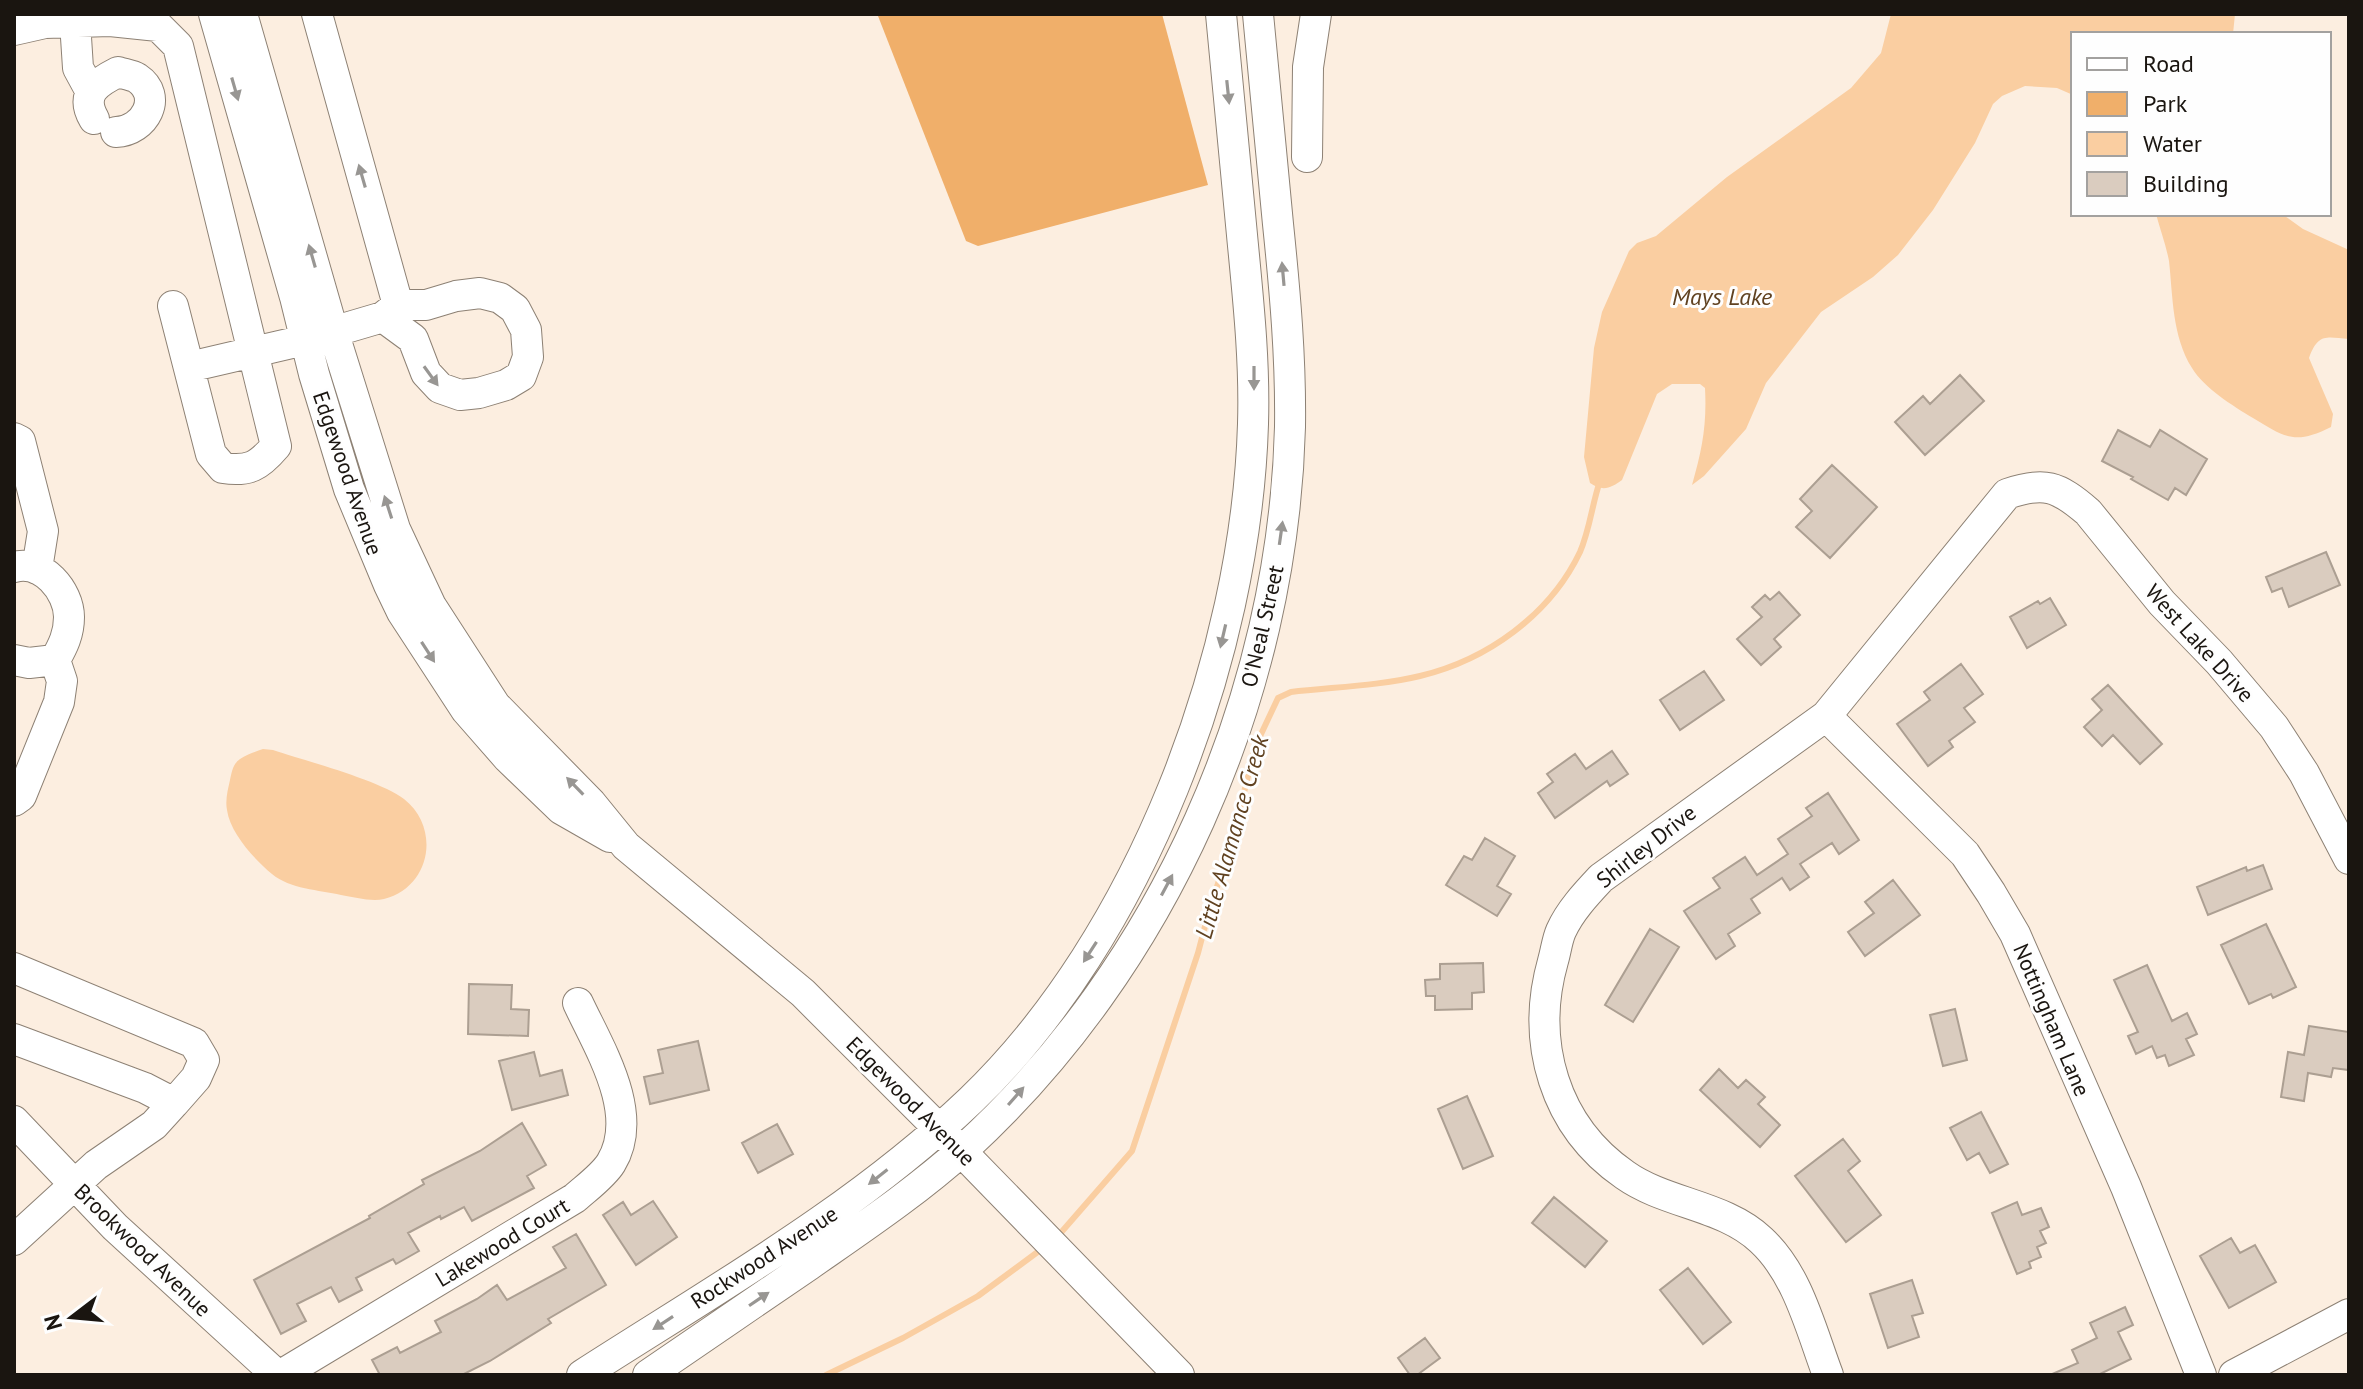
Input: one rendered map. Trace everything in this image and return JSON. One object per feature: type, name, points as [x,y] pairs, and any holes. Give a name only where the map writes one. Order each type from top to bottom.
[{"type":"street","name":"Edgewood Avenue","points":[[214,14],[295,297],[319,336]]},
{"type":"street","name":"Edgewood Avenue","points":[[242,14],[319,336],[395,529],[403,582],[431,606],[495,705],[591,803],[626,846],[803,993],[1179,1375]]},
{"type":"street","points":[[189,367],[319,336],[391,311],[317,14]]},
{"type":"street","name":"O'Neal Street","points":[[939,1129],[972,1099],[1027,1038],[1095,946],[1165,807],[1197,728],[1219,650],[1239,568],[1250,486],[1254,382],[1221,14]]},
{"type":"street","name":"O'Neal Street","points":[[961,1151],[997,1117],[1062,1044],[1111,978],[1154,910],[1188,846],[1217,777],[1245,699],[1264,631],[1287,490],[1290,348],[1258,14]]},
{"type":"street","points":[[1307,157],[1308,67],[1316,14]]},
{"type":"street","points":[[14,30],[45,23],[110,21],[158,26],[178,46],[276,446],[261,463],[239,470],[223,468],[211,454],[173,306]]},
{"type":"street","points":[[75,22],[78,68],[101,114]]},
{"type":"street","points":[[14,438],[20,441],[43,531],[26,568],[55,582],[69,614],[66,640],[55,660],[62,681],[59,702],[21,796],[14,801]]},
{"type":"street","name":"West Lake Drive","points":[[2007,494],[2044,486],[2074,500],[2088,512],[2162,603],[2219,662],[2274,727],[2304,773],[2349,859]]},
{"type":"street","name":"Shirley Drive","points":[[1828,1375],[1792,1281],[1763,1241],[1740,1224],[1654,1192],[1625,1175],[1580,1134],[1559,1099],[1543,1037],[1543,1004],[1561,932],[1578,904],[1601,878],[1826,716],[2007,494]]},
{"type":"street","points":[[14,660],[29,663],[55,660]]},
{"type":"street","name":"Nottingham Lane","points":[[1826,716],[1965,854],[2015,934],[2126,1187],[2201,1375]]},
{"type":"street","points":[[14,968],[194,1043],[202,1053],[203,1066],[154,1125],[106,1157],[14,1240]]},
{"type":"street","name":"Lakewood Court","points":[[279,1375],[575,1198],[611,1164],[622,1129],[621,1108],[609,1069],[578,1003]]},
{"type":"street","points":[[14,1039],[145,1088],[174,1103]]},
{"type":"street","name":"Brookwood Avenue","points":[[14,1121],[115,1227],[279,1375]]},
{"type":"street","name":"Rockwood Avenue","points":[[582,1375],[822,1221],[939,1129]]},
{"type":"street","name":"Rockwood Avenue","points":[[648,1375],[873,1221],[961,1151]]},
{"type":"street","points":[[2234,1375],[2349,1314]]},
{"type":"green space","points":[[1162,14],[1208,185],[978,246],[966,241],[878,16]]},
{"type":"water","name":"Mays Lake","points":[[1891,14],[2235,14],[2233,32],[2071,32],[2071,94],[2057,88],[2025,86],[2002,96],[1993,104],[1975,143],[1933,210],[1898,255],[1873,277],[1821,312],[1766,383],[1746,429],[1704,476],[1692,485],[1703,437],[1705,388],[1700,384],[1672,384],[1657,394],[1622,480],[1607,488],[1590,483],[1584,457],[1594,348],[1602,312],[1629,251],[1637,243],[1656,236],[1727,177],[1851,88],[1881,53]]},
{"type":"water","points":[[2157,216],[2285,216],[2303,229],[2349,250],[2349,339],[2324,338],[2316,344],[2309,358],[2333,414],[2331,427],[2308,436],[2283,434],[2228,402],[2197,375],[2185,356],[2177,330],[2169,261]]},
{"type":"water","points":[[263,749],[360,778],[404,799],[416,811],[426,840],[426,855],[421,870],[412,882],[384,899],[368,900],[296,886],[279,879],[265,868],[238,837],[229,819],[226,802],[236,763]]},
{"type":"building","points":[[1960,375],[1984,401],[1925,455],[1895,422],[1923,396],[1930,404]]},
{"type":"building","points":[[2118,430],[2150,447],[2160,430],[2207,459],[2186,495],[2175,488],[2168,500],[2102,461]]},
{"type":"building","points":[[1832,465],[1877,507],[1830,558],[1796,527],[1812,511],[1800,499]]},
{"type":"building","points":[[2326,552],[2340,585],[2289,607],[2282,588],[2272,592],[2266,577]]},
{"type":"building","points":[[1779,592],[1800,615],[1774,639],[1781,647],[1761,665],[1737,639],[1762,617],[1752,607],[1765,595],[1770,600]]},
{"type":"building","points":[[2050,598],[2066,625],[2027,648],[2010,617],[2038,601],[2040,604]]},
{"type":"building","points":[[1961,664],[1983,694],[1964,708],[1975,722],[1949,741],[1953,747],[1928,766],[1897,724],[1930,700],[1924,692]]},
{"type":"building","points":[[1704,671],[1724,700],[1680,730],[1660,700]]},
{"type":"building","points":[[2108,685],[2162,744],[2140,764],[2113,735],[2102,746],[2084,727],[2102,710],[2092,699]]},
{"type":"building","points":[[1612,751],[1628,774],[1610,786],[1607,781],[1555,818],[1538,793],[1553,782],[1547,774],[1575,754],[1586,769]]},
{"type":"building","points":[[1828,793],[1859,840],[1839,854],[1832,843],[1800,864],[1809,877],[1790,890],[1782,878],[1751,899],[1760,913],[1728,934],[1735,946],[1716,959],[1684,911],[1720,888],[1713,878],[1745,857],[1757,875],[1788,854],[1778,839],[1812,816],[1806,808]]},
{"type":"building","points":[[1485,838],[1515,856],[1497,886],[1511,894],[1497,916],[1446,885],[1464,856],[1472,860]]},
{"type":"building","points":[[2263,865],[2272,889],[2208,915],[2197,887],[2246,867],[2247,871]]},
{"type":"building","points":[[1893,880],[1920,915],[1865,956],[1848,932],[1874,913],[1865,902]]},
{"type":"building","points":[[2266,924],[2296,987],[2273,998],[2271,994],[2249,1004],[2221,945]]},
{"type":"building","points":[[1650,929],[1679,947],[1633,1022],[1605,1005]]},
{"type":"building","points":[[1483,963],[1484,992],[1472,993],[1472,1009],[1435,1010],[1435,996],[1426,996],[1425,980],[1440,979],[1440,964]]},
{"type":"building","points":[[2147,965],[2172,1021],[2187,1013],[2197,1034],[2186,1039],[2194,1055],[2169,1066],[2165,1055],[2157,1058],[2152,1046],[2136,1054],[2128,1036],[2138,1032],[2114,980]]},
{"type":"building","points":[[469,984],[512,985],[511,1009],[529,1010],[528,1036],[468,1034]]},
{"type":"building","points":[[1955,1009],[1967,1060],[1943,1066],[1930,1015]]},
{"type":"building","points":[[2309,1026],[2349,1032],[2349,1070],[2333,1068],[2331,1077],[2308,1073],[2304,1101],[2281,1097],[2288,1052],[2304,1055]]},
{"type":"building","points":[[698,1041],[709,1090],[650,1104],[644,1077],[663,1073],[658,1050]]},
{"type":"building","points":[[534,1052],[540,1076],[562,1070],[568,1095],[512,1110],[499,1061]]},
{"type":"building","points":[[1719,1069],[1738,1088],[1746,1080],[1765,1097],[1758,1104],[1780,1125],[1760,1147],[1700,1090]]},
{"type":"building","points":[[1467,1096],[1493,1156],[1463,1169],[1438,1109]]},
{"type":"building","points":[[1981,1112],[2008,1164],[1990,1173],[1979,1153],[1967,1160],[1950,1128]]},
{"type":"building","points":[[522,1123],[546,1165],[527,1176],[534,1188],[472,1221],[464,1207],[408,1233],[419,1251],[396,1264],[393,1259],[356,1278],[362,1290],[339,1302],[331,1287],[297,1304],[306,1321],[281,1334],[254,1280],[370,1218],[424,1184],[422,1180],[480,1151]]},
{"type":"building","points":[[777,1124],[793,1154],[758,1173],[742,1143]]},
{"type":"building","points":[[1843,1139],[1860,1161],[1848,1171],[1881,1215],[1846,1242],[1795,1176]]},
{"type":"building","points":[[1554,1197],[1607,1241],[1585,1267],[1532,1223]]},
{"type":"building","points":[[653,1201],[677,1237],[636,1265],[603,1215],[623,1202],[631,1215]]},
{"type":"building","points":[[2017,1202],[2022,1215],[2041,1208],[2049,1227],[2040,1231],[2046,1243],[2037,1247],[2041,1257],[2029,1262],[2031,1268],[2017,1274],[1992,1213]]},
{"type":"building","points":[[576,1234],[606,1285],[548,1319],[551,1323],[462,1375],[380,1375],[372,1360],[397,1347],[400,1353],[441,1332],[435,1321],[497,1285],[507,1300],[566,1268],[553,1247]]},
{"type":"building","points":[[2231,1238],[2240,1253],[2255,1245],[2276,1282],[2229,1308],[2200,1256]]},
{"type":"building","points":[[1688,1268],[1731,1322],[1703,1344],[1660,1290]]},
{"type":"building","points":[[1912,1280],[1923,1313],[1912,1316],[1919,1337],[1888,1348],[1870,1294]]},
{"type":"building","points":[[2125,1307],[2133,1325],[2118,1332],[2131,1359],[2098,1375],[2050,1375],[2078,1363],[2072,1350],[2097,1338],[2090,1323]]},
{"type":"building","points":[[1425,1338],[1440,1358],[1417,1375],[1410,1375],[1398,1358]]},
{"type":"waterway","name":"Little Alamance Creek","points":[[1058,1236],[1132,1151],[1198,953],[1233,838],[1255,747],[1278,698],[1291,692],[1420,676],[1469,659],[1514,632],[1552,596],[1567,575],[1580,552],[1600,481]]},
{"type":"waterway","name":"Little Alamance Creek","points":[[826,1375],[903,1338],[978,1296],[1043,1248]]}]
